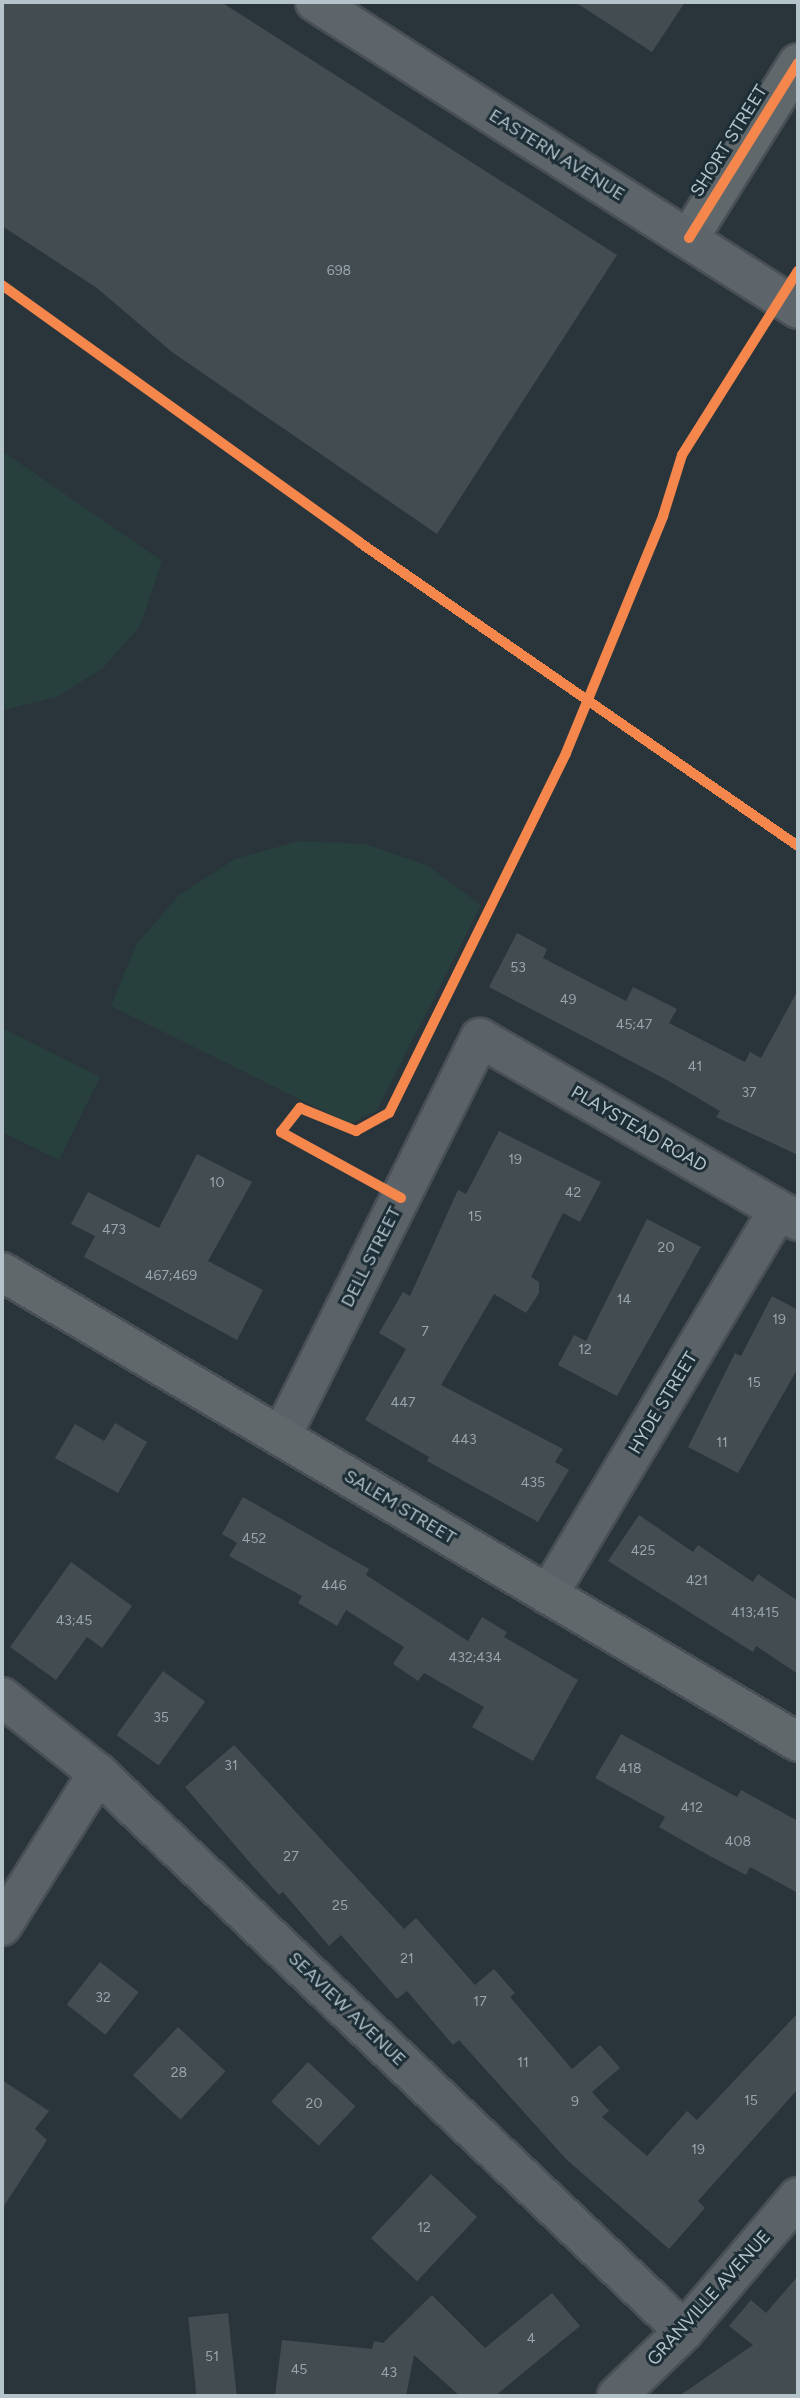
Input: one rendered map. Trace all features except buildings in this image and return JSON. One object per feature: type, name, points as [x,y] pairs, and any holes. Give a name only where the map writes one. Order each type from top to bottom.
[{"type":"main road","name":"EASTERN AVENUE","points":[[315,2],[798,309]]},
{"type":"main road","name":"SHORT STREET","points":[[689,238],[798,63]]},
{"type":"main road","name":"SALEM STREET","points":[[2,1272],[798,1742]]},
{"type":"street","name":"PLAYSTEAD ROAD","points":[[480,1038],[788,1216]]},
{"type":"street","name":"DELL STREET","points":[[281,1437],[480,1038]]},
{"type":"street","name":"HYDE STREET","points":[[548,1595],[788,1216]]},
{"type":"street","name":"SEAVIEW AVENUE","points":[[2,1697],[98,1773],[684,2331]]},
{"type":"street","points":[[2,1926],[98,1773]]},
{"type":"street","name":"GRANVILLE AVENUE","points":[[617,2396],[684,2331],[798,2197]]},
{"type":"green space","points":[[2,451],[162,561],[140,626],[103,668],[57,697],[3,710]]},
{"type":"green space","points":[[299,841],[365,844],[428,866],[481,905],[377,1110],[350,1124],[111,1006],[136,945],[179,895],[235,859]]},
{"type":"green space","points":[[2,1028],[100,1077],[59,1160],[2,1132]]},
{"type":"cycle path","points":[[689,238],[798,63]]},
{"type":"cycle path","points":[[401,1198],[281,1132],[300,1108],[356,1131],[389,1113],[566,753],[663,516],[682,455],[798,271]]},
{"type":"cycle path","points":[[2,285],[359,542],[798,846]]}]
